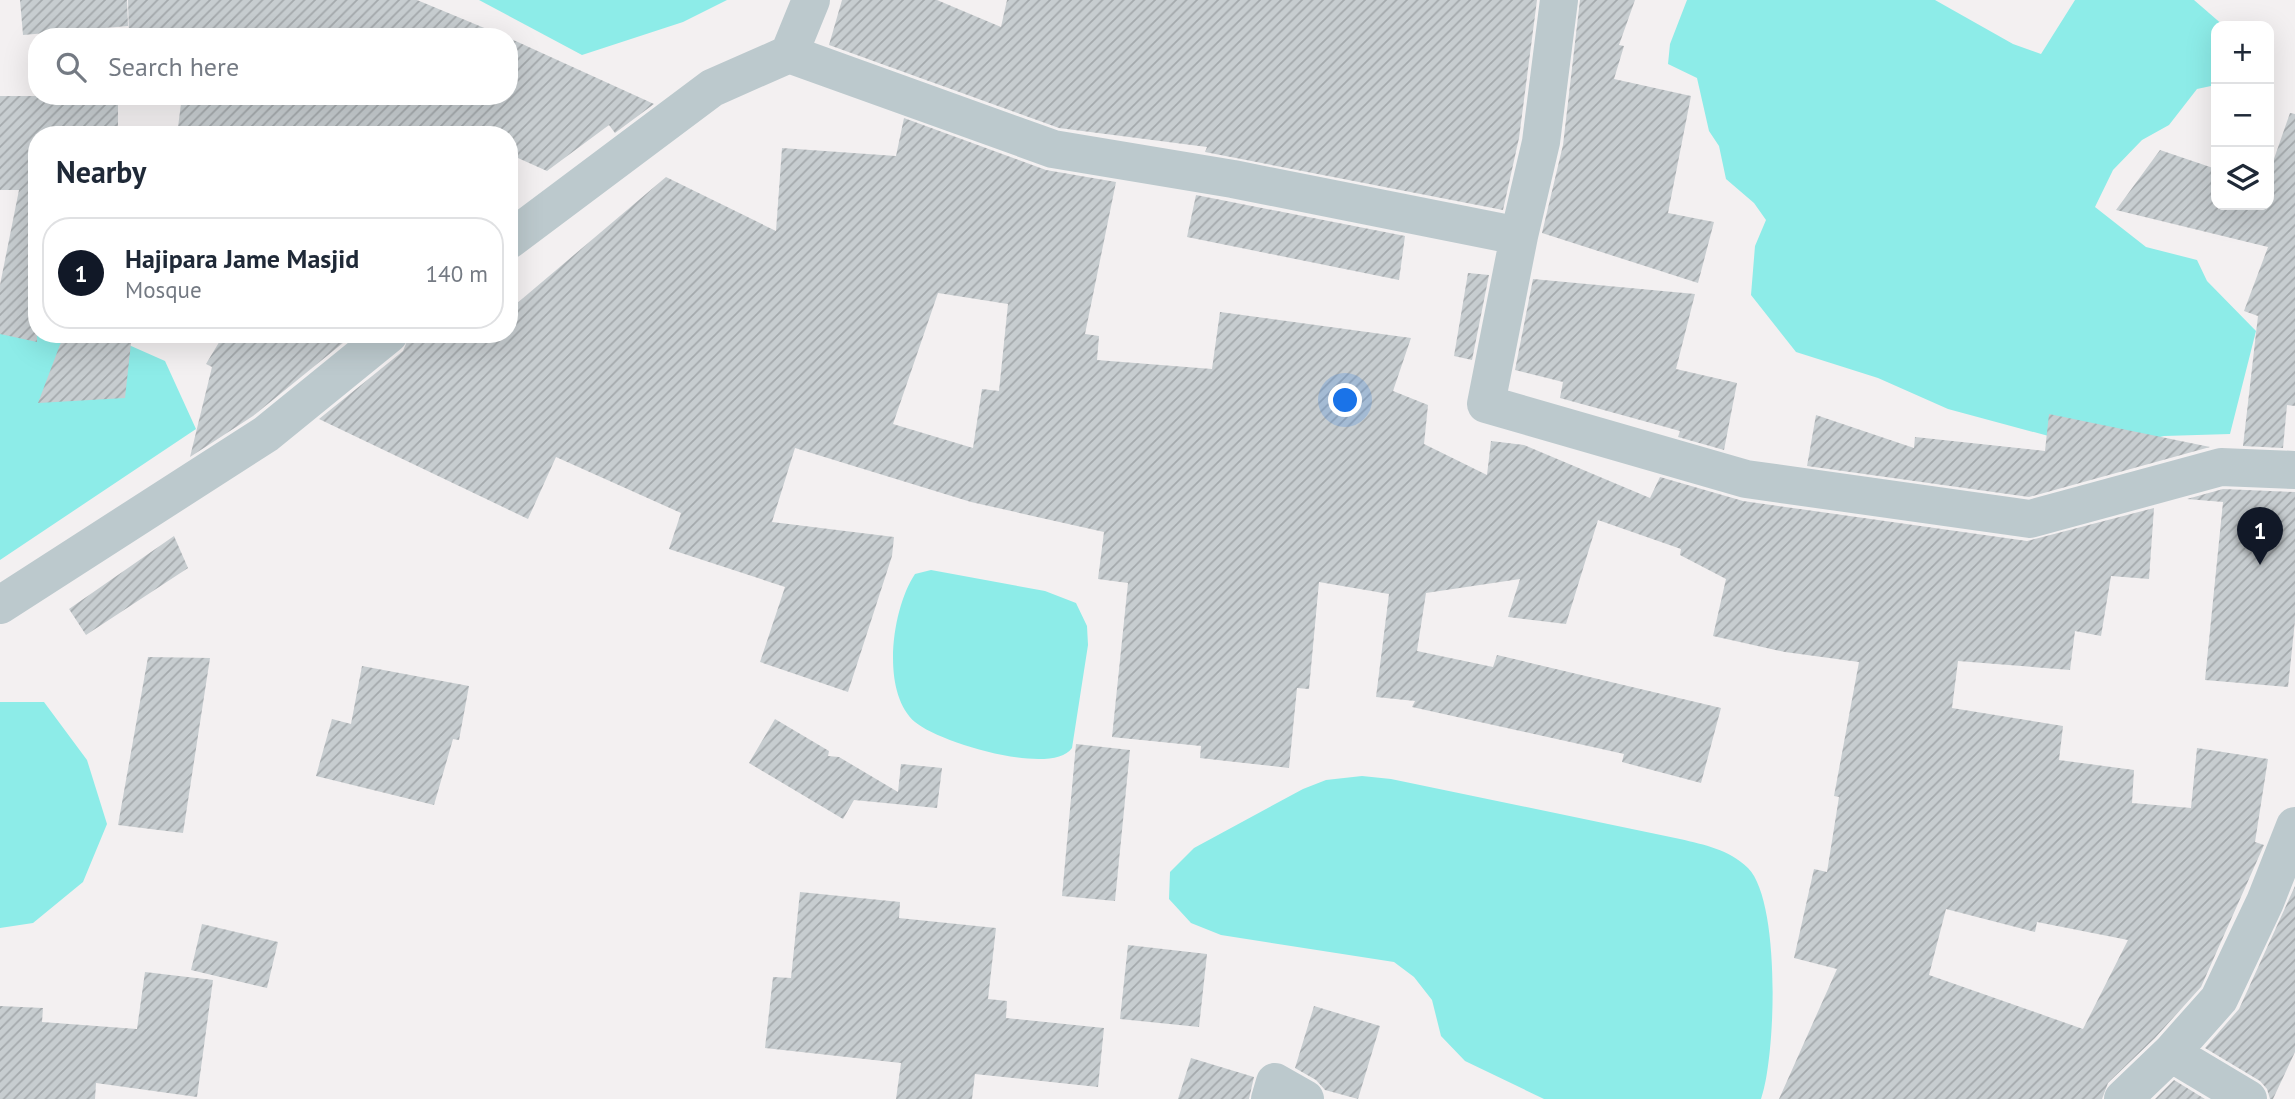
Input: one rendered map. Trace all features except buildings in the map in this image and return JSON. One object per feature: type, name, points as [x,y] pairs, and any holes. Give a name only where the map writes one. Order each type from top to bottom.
[{"type":"street","points":[[789,54],[811,0]]},
{"type":"street","points":[[1559,0],[1541,142],[1486,404],[1746,479],[2030,519],[2221,467],[2295,470]]},
{"type":"street","points":[[518,233],[712,88],[789,54],[1053,149],[1233,179],[1520,236]]},
{"type":"street","points":[[0,605],[266,434],[378,343]]},
{"type":"street","points":[[2123,1099],[2171,1053],[2219,999],[2265,902],[2295,825]]},
{"type":"street","points":[[2171,1053],[2248,1099]]},
{"type":"street","points":[[1270,1099],[1275,1082],[1305,1099]]},
{"type":"water","points":[[479,0],[727,0],[683,22],[582,55]]},
{"type":"water","points":[[1687,0],[1935,0],[2013,44],[2041,54],[2075,0],[2194,0],[2218,21],[2211,21],[2211,86],[2197,89],[2169,125],[2142,140],[2113,170],[2095,207],[2146,247],[2197,260],[2207,281],[2256,331],[2230,434],[2164,436],[2104,451],[1948,409],[1878,378],[1796,352],[1751,295],[1755,246],[1766,220],[1754,203],[1726,179],[1719,146],[1709,131],[1697,78],[1668,64],[1670,44]]},
{"type":"water","points":[[0,303],[28,326],[28,343],[124,343],[165,361],[196,429],[0,560]]},
{"type":"water","points":[[931,570],[1045,591],[1076,603],[1087,626],[1088,645],[1072,748],[1060,756],[1020,758],[946,739],[915,722],[904,708],[897,691],[893,650],[900,607],[907,589],[915,574]]},
{"type":"water","points":[[0,702],[44,702],[87,760],[107,824],[83,882],[33,923],[0,928]]},
{"type":"water","points":[[1362,776],[1391,779],[1680,839],[1716,849],[1732,856],[1748,868],[1759,886],[1771,945],[1770,1050],[1761,1099],[1544,1099],[1465,1061],[1441,1036],[1432,1000],[1414,977],[1394,962],[1221,935],[1191,923],[1169,899],[1170,872],[1194,848],[1303,789],[1326,780]]},
{"type":"place","name":"Hajipara Jame Masjid","points":[[2260,565]]}]
